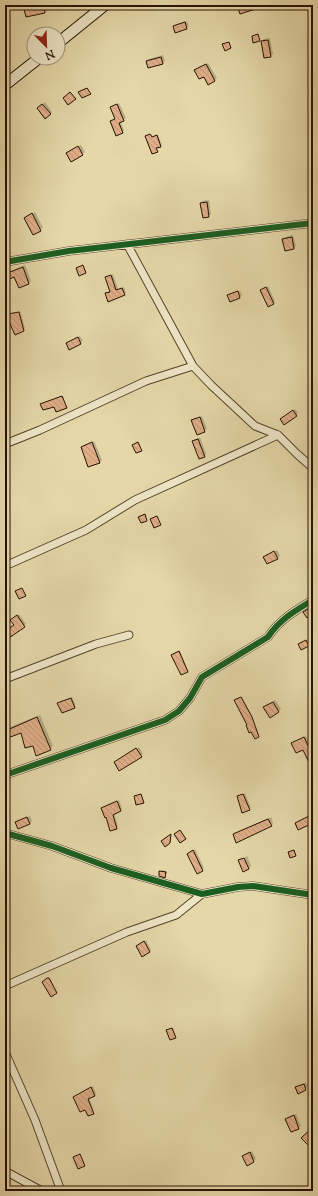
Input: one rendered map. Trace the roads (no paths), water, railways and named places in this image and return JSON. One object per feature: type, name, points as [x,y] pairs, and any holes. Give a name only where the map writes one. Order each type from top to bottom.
[{"type":"main road","points":[[66,36],[104,5]]},
{"type":"main road","points":[[5,85],[29,66]]},
{"type":"street","points":[[5,262],[68,251],[313,223]]},
{"type":"street","points":[[127,244],[194,366],[211,385],[255,426],[278,434],[313,468]]},
{"type":"street","points":[[5,444],[40,430],[146,381],[194,366]]},
{"type":"street","points":[[5,566],[86,530],[135,500],[278,434]]},
{"type":"street","points":[[5,776],[165,720],[179,711],[190,698],[202,677],[268,636],[273,629],[294,611],[313,600]]},
{"type":"street","points":[[5,679],[96,644],[129,635]]},
{"type":"street","points":[[5,833],[52,846],[111,868],[202,894],[238,887],[253,886],[313,895]]},
{"type":"street","points":[[5,986],[127,932],[176,915],[202,894]]},
{"type":"street","points":[[5,1052],[35,1120],[61,1191]]},
{"type":"street","points":[[5,1171],[42,1191]]}]
